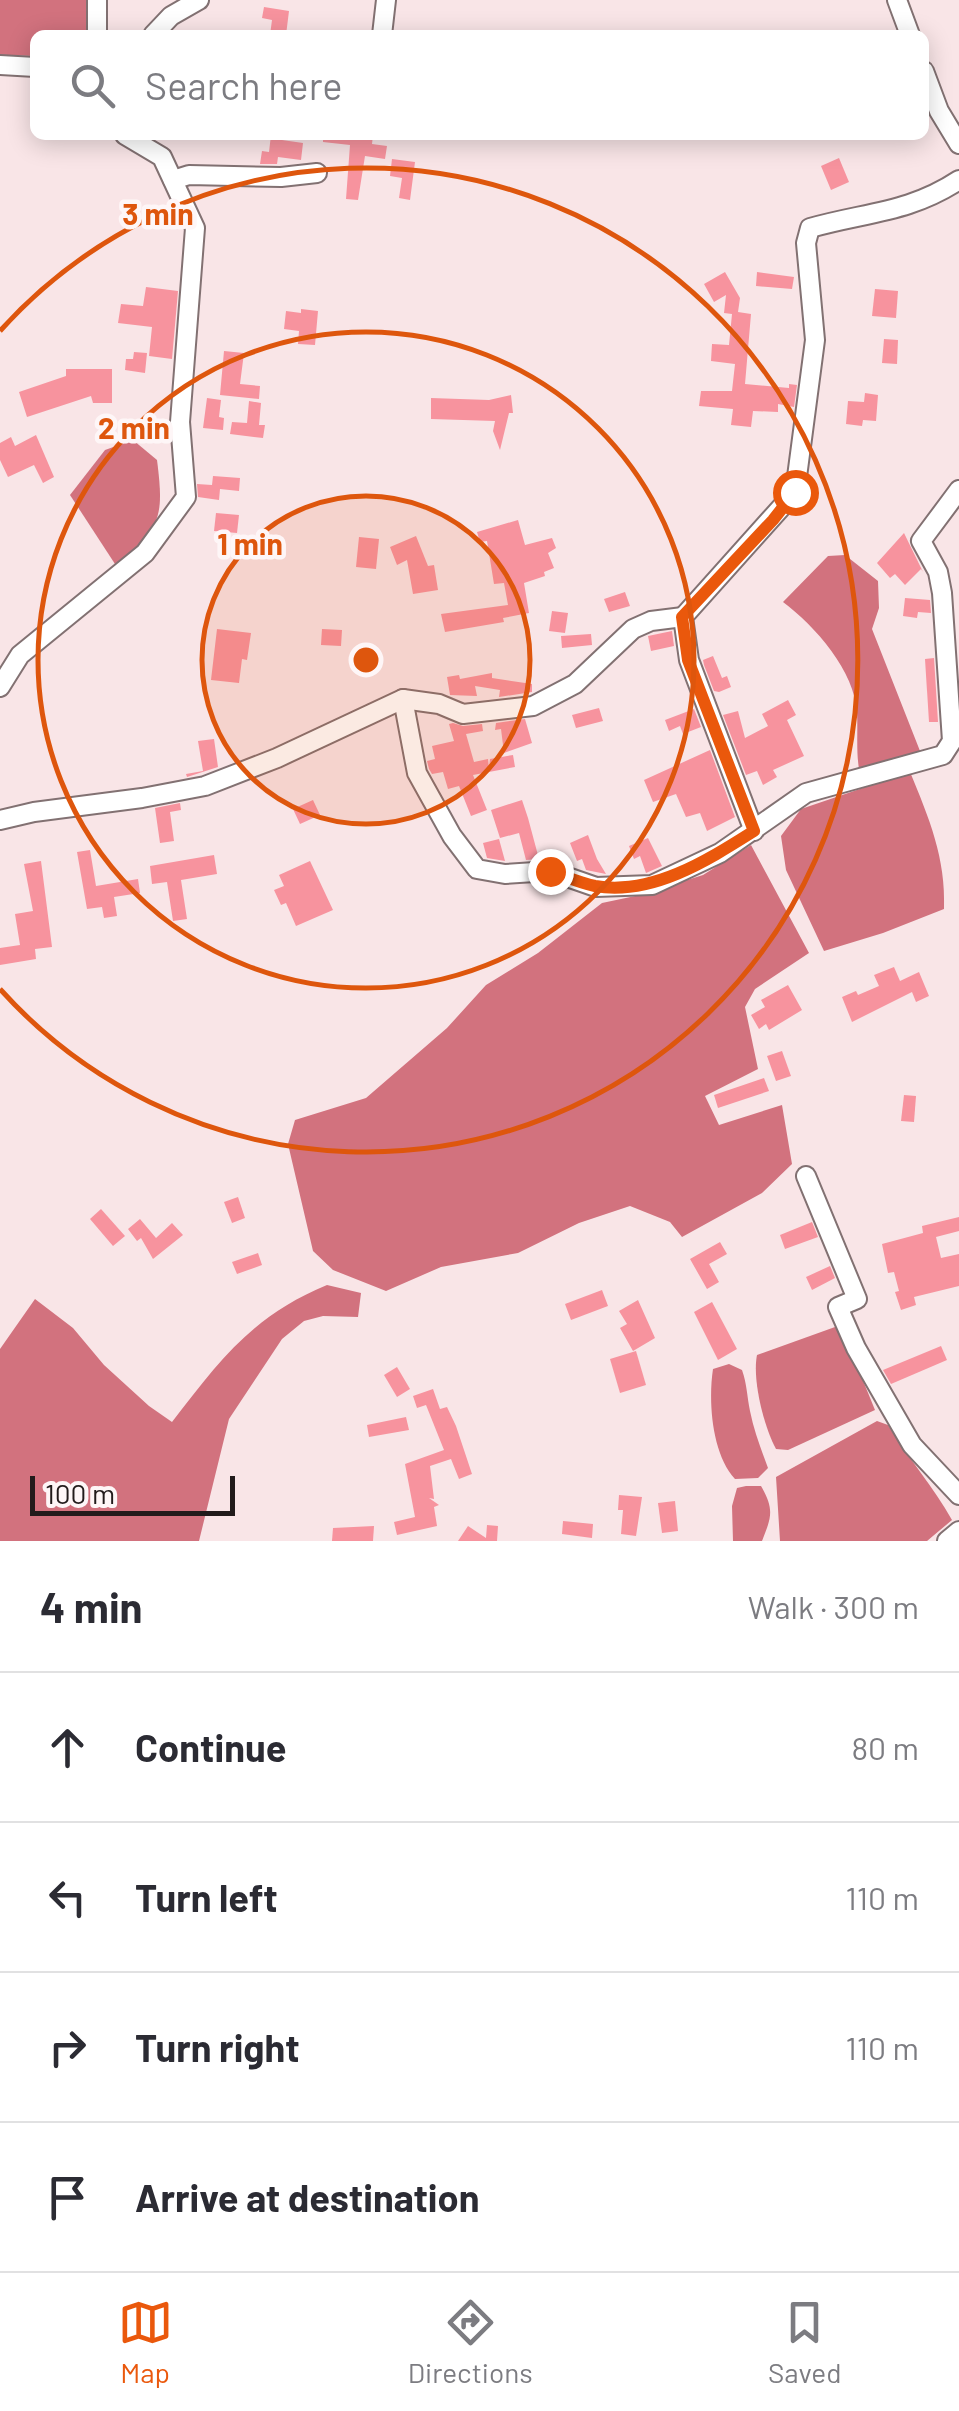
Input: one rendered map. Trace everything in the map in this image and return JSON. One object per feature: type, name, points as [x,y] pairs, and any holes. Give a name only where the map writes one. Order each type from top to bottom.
[{"type":"street","points":[[97,0],[97,30]]},
{"type":"street","points":[[158,30],[171,16],[200,0]]},
{"type":"street","points":[[383,30],[386,0]]},
{"type":"street","points":[[897,0],[908,30]]},
{"type":"street","points":[[0,64],[30,66]]},
{"type":"street","points":[[929,84],[939,111],[959,144]]},
{"type":"street","points":[[0,688],[20,655],[145,553],[186,497],[180,422],[195,228],[162,157],[133,140]]},
{"type":"street","points":[[173,180],[188,175],[281,177],[317,173]]},
{"type":"street","points":[[0,820],[205,786],[403,699],[438,704],[463,714],[533,706],[576,684],[633,629],[651,621],[682,617],[795,492],[815,340],[806,243],[810,228],[908,207],[959,180]]},
{"type":"street","points":[[403,699],[417,773],[452,836],[477,869],[505,874],[550,871],[596,886],[652,884],[720,853],[806,794],[944,755],[952,741],[951,590],[921,541],[959,490]]},
{"type":"street","points":[[682,617],[688,660],[754,831]]},
{"type":"street","points":[[806,1176],[857,1299],[838,1307],[856,1348],[912,1445],[959,1495]]},
{"type":"street","points":[[947,1541],[959,1532]]},
{"type":"shaded area","points":[[0,0],[89,0],[89,30],[30,30],[30,56],[0,55]]},
{"type":"shaded area","points":[[133,440],[157,460],[159,508],[151,530],[115,564],[70,495],[105,450]]},
{"type":"shaded area","points":[[845,555],[878,581],[879,608],[872,629],[920,751],[859,769],[857,713],[849,681],[820,637],[783,602],[828,556]]},
{"type":"shaded area","points":[[910,772],[939,855],[944,909],[824,951],[786,870],[781,836],[801,809]]},
{"type":"shaded area","points":[[751,845],[809,953],[755,989],[745,1007],[758,1069],[705,1096],[719,1125],[782,1105],[792,1164],[762,1193],[682,1237],[670,1222],[630,1206],[579,1223],[518,1253],[441,1267],[386,1291],[333,1270],[313,1251],[288,1144],[295,1120],[366,1098],[447,1028],[486,985],[538,953],[602,903],[703,875]]},
{"type":"shaded area","points":[[327,1285],[361,1293],[358,1317],[323,1316],[304,1321],[282,1339],[229,1419],[199,1541],[0,1541],[0,1349],[35,1299],[73,1328],[104,1365],[172,1422],[239,1342],[278,1311]]},
{"type":"shaded area","points":[[835,1327],[844,1334],[875,1410],[788,1450],[776,1449],[760,1403],[757,1355]]},
{"type":"shaded area","points":[[729,1364],[742,1370],[768,1468],[758,1478],[735,1479],[717,1442],[711,1397],[713,1369]]},
{"type":"shaded area","points":[[877,1421],[888,1425],[952,1520],[927,1541],[780,1541],[776,1477]]},
{"type":"shaded area","points":[[761,1486],[768,1501],[769,1520],[762,1541],[733,1541],[732,1506],[737,1488]]},
{"type":"building","points":[[264,7],[289,11],[287,30],[271,30],[272,20],[262,18]]},
{"type":"building","points":[[270,140],[303,143],[301,160],[278,157],[277,164],[260,164],[262,151],[269,152]]},
{"type":"building","points":[[372,140],[372,144],[387,146],[385,159],[365,156],[358,200],[346,199],[350,145],[323,142]]},
{"type":"building","points":[[839,158],[849,182],[831,190],[821,166]]},
{"type":"building","points":[[392,159],[415,162],[410,200],[399,198],[402,178],[390,176]]},
{"type":"building","points":[[725,272],[740,298],[738,312],[751,314],[745,384],[789,388],[789,384],[797,385],[794,407],[778,404],[778,412],[753,411],[751,427],[731,425],[733,409],[699,406],[701,391],[732,391],[735,364],[711,361],[712,344],[729,345],[732,314],[724,313],[726,295],[714,302],[704,284]]},
{"type":"building","points":[[757,272],[794,277],[792,289],[756,286]]},
{"type":"building","points":[[146,287],[178,291],[172,359],[149,356],[152,327],[118,323],[121,304],[143,306]]},
{"type":"building","points":[[875,289],[898,291],[896,318],[872,316]]},
{"type":"building","points":[[301,309],[318,311],[315,345],[298,344],[299,331],[284,329],[286,311],[301,313]]},
{"type":"building","points":[[884,339],[898,340],[897,364],[882,363]]},
{"type":"building","points":[[224,351],[244,353],[240,384],[260,386],[259,399],[220,395]]},
{"type":"building","points":[[134,352],[147,353],[145,373],[125,370],[126,359],[133,359]]},
{"type":"building","points":[[66,369],[112,369],[112,403],[93,403],[91,396],[27,417],[19,392],[66,376]]},
{"type":"building","points":[[865,393],[878,395],[876,421],[863,420],[862,426],[846,424],[848,401],[864,402]]},
{"type":"building","points":[[511,395],[513,413],[509,413],[500,450],[493,431],[495,421],[431,419],[431,398],[489,400]]},
{"type":"building","points":[[207,398],[221,400],[219,417],[224,418],[223,430],[203,428]]},
{"type":"building","points":[[249,401],[261,403],[259,425],[265,425],[263,438],[230,434],[232,422],[247,423]]},
{"type":"building","points":[[36,435],[54,477],[43,483],[34,465],[8,477],[0,460],[0,443],[11,437],[15,446]]},
{"type":"building","points":[[213,476],[240,478],[239,491],[220,489],[219,500],[198,497],[197,484],[212,485]]},
{"type":"building","points":[[216,513],[239,515],[237,533],[214,531]]},
{"type":"building","points":[[518,520],[525,545],[552,538],[556,548],[548,553],[554,568],[544,572],[545,576],[524,583],[529,613],[503,618],[504,622],[445,632],[441,614],[508,605],[504,583],[494,584],[487,541],[480,542],[477,532]]},
{"type":"building","points":[[904,533],[923,572],[921,569],[905,585],[895,574],[890,578],[877,563]]},
{"type":"building","points":[[416,536],[428,566],[434,565],[438,590],[413,594],[407,560],[397,565],[390,547]]},
{"type":"building","points":[[359,537],[379,539],[376,569],[356,567]]},
{"type":"building","points":[[625,592],[630,606],[609,612],[604,599]]},
{"type":"building","points":[[905,598],[930,600],[931,613],[918,612],[917,618],[903,616]]},
{"type":"building","points":[[552,611],[568,613],[565,633],[549,631]]},
{"type":"building","points":[[217,629],[251,633],[239,683],[211,680]]},
{"type":"building","points":[[322,629],[342,630],[341,646],[321,645]]},
{"type":"building","points":[[672,631],[674,646],[651,651],[648,636]]},
{"type":"building","points":[[591,634],[592,645],[562,648],[561,636]]},
{"type":"building","points":[[713,656],[722,678],[727,676],[731,687],[719,692],[714,691],[703,660]]},
{"type":"building","points":[[934,658],[938,722],[929,722],[925,659]]},
{"type":"building","points":[[492,673],[492,678],[532,684],[532,692],[499,697],[500,690],[475,686],[477,696],[450,695],[447,677],[459,675],[460,679]]},
{"type":"building","points":[[788,700],[796,715],[787,720],[804,756],[773,770],[777,777],[763,785],[757,771],[746,775],[723,715],[738,711],[745,738],[768,726],[762,714]]},
{"type":"building","points":[[599,708],[603,721],[576,728],[572,715]]},
{"type":"building","points":[[694,709],[701,727],[683,734],[680,726],[669,731],[665,720]]},
{"type":"building","points":[[525,719],[532,743],[504,753],[501,729],[495,730],[496,723]]},
{"type":"building","points":[[449,724],[482,724],[483,731],[466,734],[474,762],[488,759],[489,768],[490,759],[513,755],[515,767],[473,775],[487,810],[471,816],[459,786],[448,789],[443,772],[432,774],[427,761],[435,759],[432,746],[454,741]]},
{"type":"building","points":[[214,739],[218,767],[187,777],[186,774],[203,771],[198,741]]},
{"type":"building","points":[[710,750],[735,817],[707,831],[700,813],[686,817],[676,794],[653,802],[644,780]]},
{"type":"building","points":[[313,800],[320,815],[300,824],[293,809]]},
{"type":"building","points":[[522,800],[539,859],[526,860],[519,833],[500,838],[491,810]]},
{"type":"building","points":[[180,803],[181,810],[170,812],[174,841],[160,843],[155,808]]},
{"type":"building","points":[[588,835],[606,874],[586,870],[582,859],[577,861],[570,843]]},
{"type":"building","points":[[648,838],[662,866],[646,873],[640,856],[634,859],[629,846]]},
{"type":"building","points":[[499,839],[505,861],[487,858],[483,843]]},
{"type":"building","points":[[90,850],[96,886],[138,879],[140,893],[114,897],[117,916],[104,918],[102,907],[87,909],[77,852]]},
{"type":"building","points":[[214,855],[217,874],[181,880],[187,919],[173,921],[167,882],[152,884],[150,866]]},
{"type":"building","points":[[41,861],[52,947],[35,949],[36,959],[0,965],[0,948],[20,945],[15,914],[33,911],[24,864]]},
{"type":"building","points":[[310,861],[333,910],[296,926],[286,903],[281,905],[274,890],[284,886],[279,875]]},
{"type":"building","points":[[894,967],[900,981],[919,972],[929,996],[916,1002],[912,992],[852,1022],[842,997],[879,986],[874,975]]},
{"type":"building","points":[[788,985],[802,1010],[769,1030],[766,1024],[759,1029],[751,1015],[765,1007],[761,1000]]},
{"type":"building","points":[[782,1051],[791,1076],[776,1081],[767,1056]]},
{"type":"building","points":[[764,1078],[769,1091],[718,1108],[714,1095]]},
{"type":"building","points":[[904,1095],[916,1096],[914,1122],[901,1121]]},
{"type":"building","points":[[238,1197],[245,1218],[232,1223],[224,1202]]},
{"type":"building","points":[[101,1209],[125,1236],[113,1246],[90,1219]]},
{"type":"building","points":[[959,1217],[959,1231],[936,1237],[941,1258],[959,1254],[959,1286],[914,1297],[916,1305],[901,1310],[894,1272],[888,1273],[882,1244],[923,1233],[922,1226]]},
{"type":"building","points":[[140,1219],[156,1238],[172,1223],[183,1235],[153,1259],[141,1238],[137,1241],[128,1229]]},
{"type":"building","points":[[812,1222],[818,1237],[785,1249],[780,1235]]},
{"type":"building","points":[[720,1242],[727,1254],[709,1264],[719,1282],[707,1289],[690,1259]]},
{"type":"building","points":[[258,1253],[262,1265],[237,1274],[232,1262]]},
{"type":"building","points":[[830,1266],[835,1278],[812,1290],[806,1277]]},
{"type":"building","points":[[602,1290],[608,1306],[571,1320],[565,1304]]},
{"type":"building","points":[[638,1300],[655,1338],[633,1351],[620,1328],[627,1324],[619,1311]]},
{"type":"building","points":[[712,1302],[737,1349],[718,1360],[694,1312]]},
{"type":"building","points":[[941,1346],[947,1360],[891,1384],[883,1370]]},
{"type":"building","points":[[636,1351],[646,1385],[620,1393],[610,1359]]},
{"type":"building","points":[[397,1367],[410,1389],[397,1397],[384,1375]]},
{"type":"building","points":[[433,1389],[440,1409],[447,1407],[456,1426],[472,1474],[459,1479],[451,1459],[430,1466],[434,1499],[429,1498],[439,1505],[434,1507],[437,1526],[397,1535],[394,1522],[415,1517],[405,1464],[444,1450],[426,1405],[417,1408],[413,1396]]},
{"type":"building","points":[[406,1417],[409,1430],[369,1437],[367,1425]]},
{"type":"building","points":[[619,1495],[642,1497],[636,1536],[621,1534],[623,1510],[618,1510]]},
{"type":"building","points":[[675,1501],[678,1531],[662,1533],[658,1503]]},
{"type":"building","points":[[563,1521],[593,1524],[592,1538],[562,1534]]},
{"type":"building","points":[[487,1525],[498,1526],[497,1541],[458,1541],[468,1526],[486,1538]]},
{"type":"building","points":[[374,1526],[373,1541],[332,1541],[333,1528]]},
{"type":"route","points":[[550,871],[596,886],[652,884],[720,853],[754,831],[688,660],[682,617],[795,492]]}]
